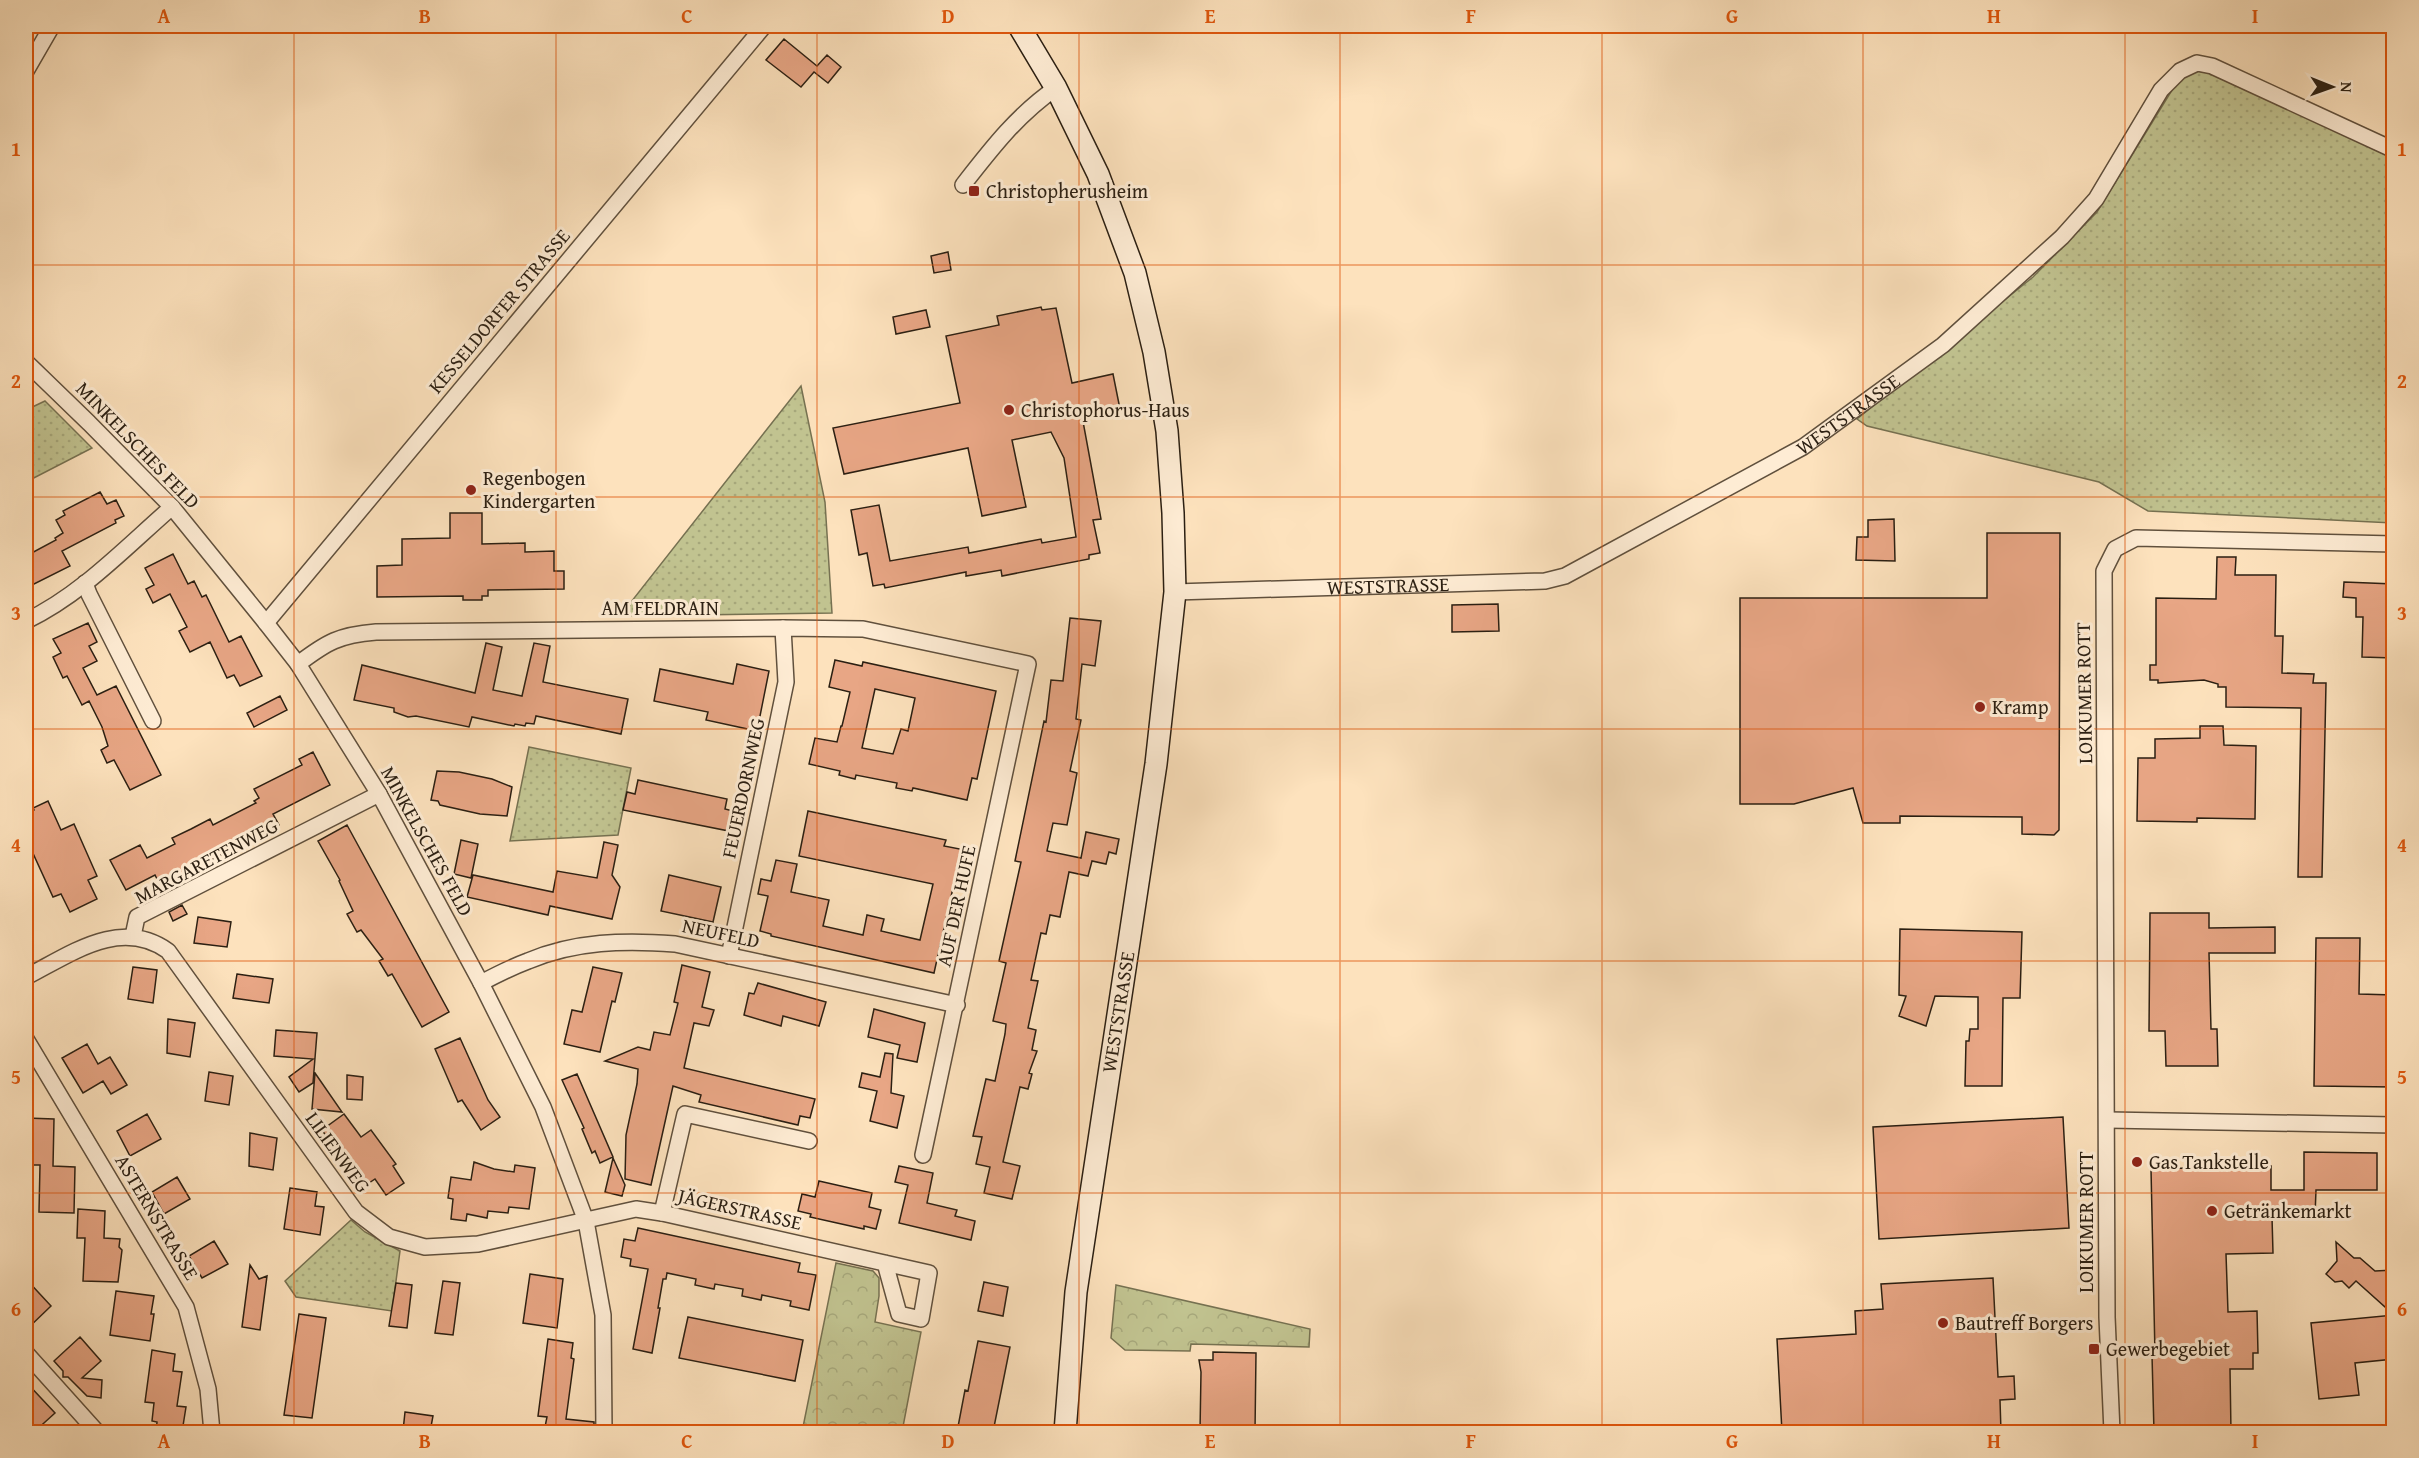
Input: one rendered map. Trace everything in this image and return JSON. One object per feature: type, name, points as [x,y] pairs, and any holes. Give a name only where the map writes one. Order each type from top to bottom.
[{"type":"main road","name":"WESTSTRASSE","points":[[1019,26],[1056,88],[1098,174],[1135,273],[1154,352],[1167,431],[1173,513],[1175,592],[1156,764],[1076,1292],[1065,1432]]},
{"type":"street","points":[[26,71],[52,26]]},
{"type":"street","name":"KESSELDORFER STRASSE","points":[[266,623],[764,26]]},
{"type":"street","name":"WESTSTRASSE","points":[[1175,592],[1545,581],[1565,576],[1803,447],[1943,345],[2062,237],[2096,199],[2161,90],[2180,71],[2196,63],[2212,66],[2394,150]]},
{"type":"street","points":[[963,185],[1004,132],[1039,99],[1056,88]]},
{"type":"street","name":"MINKELSCHES FELD","points":[[26,362],[172,507],[298,664],[379,794],[481,983],[543,1107],[586,1221],[603,1315],[604,1432]]},
{"type":"street","points":[[26,621],[48,610],[85,583],[172,507]]},
{"type":"street","name":"LOIKUMER ROTT","points":[[2112,1432],[2107,1317],[2104,571],[2115,549],[2136,538],[2394,544]]},
{"type":"street","points":[[85,583],[153,721]]},
{"type":"street","name":"AM FELDRAIN","points":[[298,664],[320,648],[348,634],[783,628],[863,629],[1028,664]]},
{"type":"street","name":"FEUERDORNWEG","points":[[729,956],[786,682],[783,628]]},
{"type":"street","name":"AUF DER HUFE","points":[[923,1155],[957,1005],[1028,664]]},
{"type":"street","name":"MARGARETENWEG","points":[[26,977],[98,942],[132,936],[137,917],[379,794]]},
{"type":"street","name":"LILIENWEG","points":[[132,936],[157,943],[168,951],[356,1212],[389,1237],[425,1247],[478,1244],[586,1221]]},
{"type":"street","name":"NEUFELD","points":[[481,983],[529,960],[583,945],[640,942],[675,945],[957,1005]]},
{"type":"street","name":"ASTERNSTRASSE","points":[[26,1039],[186,1307],[208,1389],[212,1432]]},
{"type":"street","points":[[662,1213],[685,1114],[809,1141]]},
{"type":"street","points":[[2108,1120],[2394,1125]]},
{"type":"street","name":"JÄGERSTRASSE","points":[[586,1221],[636,1209],[885,1263]]},
{"type":"street","points":[[26,1353],[97,1432]]},
{"type":"green space","points":[[2196,71],[2213,73],[2393,158],[2393,523],[2148,511],[2099,482],[1867,426],[1857,419],[2033,277],[2097,212],[2180,77]]},
{"type":"green space","points":[[801,386],[825,502],[832,613],[626,616],[631,602]]},
{"type":"green space","points":[[45,401],[92,448],[26,482],[26,410]]},
{"type":"green space","points":[[529,747],[631,768],[618,835],[510,841]]},
{"type":"green space","points":[[351,1220],[365,1232],[400,1251],[392,1311],[296,1297],[285,1281]]},
{"type":"green space","points":[[836,1263],[873,1271],[879,1278],[875,1322],[921,1332],[902,1432],[802,1432]]},
{"type":"green space","points":[[1116,1285],[1310,1329],[1309,1347],[1191,1344],[1190,1351],[1125,1350],[1111,1338]]},
{"type":"building","points":[[784,39],[817,66],[827,55],[841,67],[828,83],[814,72],[801,87],[766,60]]},
{"type":"building","points":[[948,252],[951,270],[934,273],[931,256]]},
{"type":"building","name":"Christophorus-Haus","points":[[1041,307],[1042,310],[1056,308],[1072,383],[1113,374],[1120,409],[1082,416],[1101,519],[1093,520],[1100,553],[1089,555],[1089,559],[1002,576],[1001,570],[966,576],[966,572],[885,588],[884,584],[873,586],[867,553],[859,555],[851,510],[879,505],[890,561],[968,547],[969,553],[1041,539],[1042,543],[1076,537],[1064,458],[1051,432],[1012,440],[1026,507],[982,516],[968,448],[844,474],[833,428],[960,403],[946,336],[999,325],[997,316]]},
{"type":"building","points":[[926,310],[930,327],[896,334],[893,317]]},
{"type":"building","points":[[100,492],[107,504],[116,500],[124,516],[115,520],[116,523],[62,551],[70,566],[26,588],[26,556],[56,540],[55,538],[63,533],[56,520],[65,515],[63,511]]},
{"type":"building","points":[[450,513],[482,513],[482,544],[525,543],[525,552],[554,551],[554,571],[564,571],[564,589],[488,590],[488,596],[482,596],[482,600],[463,600],[463,596],[377,597],[377,566],[402,565],[402,539],[450,538]]},
{"type":"building","points":[[1894,519],[1895,561],[1856,560],[1857,537],[1868,537],[1868,520]]},
{"type":"building","points":[[1987,533],[2060,533],[2059,830],[2054,835],[2022,834],[2022,817],[1900,816],[1900,823],[1863,823],[1853,788],[1794,804],[1740,804],[1740,598],[1987,598]]},
{"type":"building","points":[[173,554],[188,584],[194,581],[202,597],[206,595],[229,642],[241,636],[262,676],[240,686],[234,675],[227,678],[210,642],[190,652],[179,631],[187,627],[170,594],[153,603],[146,589],[154,585],[145,568]]},
{"type":"building","points":[[2217,557],[2236,557],[2235,575],[2276,575],[2275,636],[2283,636],[2282,673],[2314,674],[2313,683],[2326,683],[2322,877],[2298,877],[2301,708],[2226,707],[2226,687],[2218,687],[2218,684],[2204,680],[2158,683],[2158,680],[2150,680],[2150,665],[2156,665],[2156,598],[2216,599]]},
{"type":"building","points":[[2344,582],[2394,584],[2394,658],[2362,657],[2363,617],[2356,617],[2356,598],[2343,597]]},
{"type":"building","points":[[1498,604],[1499,631],[1452,632],[1452,605]]},
{"type":"building","points":[[1070,618],[1101,621],[1095,666],[1082,664],[1076,719],[1081,720],[1070,771],[1077,773],[1067,825],[1053,823],[1047,851],[1081,858],[1086,832],[1119,839],[1116,854],[1109,852],[1106,864],[1092,861],[1088,876],[1069,872],[1060,917],[1050,915],[1046,934],[1041,933],[1031,980],[1038,981],[1028,1028],[1036,1030],[1032,1050],[1037,1051],[1029,1073],[1032,1074],[1028,1089],[1020,1087],[1003,1162],[1020,1166],[1012,1199],[984,1193],[990,1167],[976,1164],[982,1137],[973,1136],[986,1079],[995,1081],[1005,1034],[1006,1024],[993,1021],[1006,963],[999,961],[1021,862],[1015,861],[1044,721],[1046,722],[1051,680],[1063,681]]},
{"type":"building","points":[[88,623],[97,642],[89,646],[97,661],[83,668],[97,695],[116,686],[161,775],[130,790],[114,760],[107,763],[101,750],[108,746],[102,727],[89,701],[82,705],[67,676],[63,678],[53,657],[61,653],[53,639]]},
{"type":"building","points":[[486,643],[502,647],[493,690],[522,696],[534,643],[550,646],[543,682],[628,699],[621,734],[536,716],[534,724],[526,723],[525,726],[515,724],[514,726],[472,717],[469,727],[416,716],[408,717],[394,712],[394,708],[354,700],[362,665],[475,693]]},
{"type":"building","points":[[835,660],[862,666],[863,662],[996,691],[977,779],[972,778],[967,800],[913,788],[912,791],[896,788],[897,783],[856,775],[855,779],[839,775],[840,771],[809,764],[815,738],[837,742],[842,726],[850,692],[829,687]],"holes":[[[875,689],[915,698],[908,731],[901,729],[893,754],[862,748]]]},
{"type":"building","points":[[737,664],[769,671],[757,731],[706,720],[708,712],[654,701],[660,669],[733,684]]},
{"type":"building","points":[[280,696],[287,710],[254,727],[247,713]]},
{"type":"building","points":[[2200,726],[2223,726],[2224,745],[2256,746],[2255,819],[2197,818],[2197,822],[2137,821],[2138,758],[2155,758],[2155,739],[2200,738]]},
{"type":"building","points":[[313,752],[330,785],[273,814],[279,825],[190,871],[162,889],[155,875],[126,890],[110,860],[140,845],[147,858],[175,844],[172,838],[210,819],[213,825],[256,803],[254,801],[259,798],[254,789],[302,765],[299,759]]},
{"type":"building","points":[[437,771],[459,772],[492,779],[512,787],[507,816],[480,814],[440,805],[438,801],[431,800]]},
{"type":"building","points":[[638,780],[727,799],[725,809],[733,811],[729,831],[623,810],[627,792],[635,794]]},
{"type":"building","points":[[48,801],[61,830],[74,824],[97,876],[88,880],[97,899],[70,912],[61,894],[53,897],[26,838],[26,815],[34,810],[33,808]]},
{"type":"building","points":[[808,811],[946,840],[944,846],[965,850],[960,871],[957,870],[934,973],[771,936],[771,934],[760,931],[768,896],[758,894],[761,879],[771,881],[776,860],[797,864],[791,892],[829,900],[823,926],[863,935],[867,915],[884,919],[881,931],[920,940],[933,884],[799,856]]},
{"type":"building","points":[[347,825],[449,1012],[422,1027],[392,974],[388,976],[379,961],[383,959],[361,930],[357,932],[347,914],[353,911],[340,880],[318,841]]},
{"type":"building","points":[[461,840],[478,844],[471,878],[454,874]]},
{"type":"building","points":[[604,842],[618,845],[612,875],[620,887],[612,919],[550,906],[548,915],[467,897],[473,875],[553,892],[557,871],[597,878]]},
{"type":"building","points":[[669,875],[721,887],[713,922],[661,911]]},
{"type":"building","points":[[182,905],[187,914],[173,921],[169,912]]},
{"type":"building","points":[[2150,913],[2209,913],[2209,928],[2275,927],[2275,953],[2209,953],[2211,1029],[2217,1029],[2218,1066],[2166,1066],[2165,1031],[2149,1031]]},
{"type":"building","points":[[198,917],[231,922],[227,947],[194,943]]},
{"type":"building","points":[[1900,929],[2022,932],[2020,998],[2003,998],[2002,1086],[1965,1086],[1966,1041],[1969,1041],[1970,1029],[1978,1029],[1978,997],[1935,996],[1926,1026],[1899,1016],[1906,996],[1899,995]]},
{"type":"building","points":[[2316,938],[2360,938],[2359,994],[2394,995],[2394,1087],[2314,1086]]},
{"type":"building","points":[[682,965],[710,972],[702,1007],[714,1010],[709,1026],[694,1023],[684,1068],[815,1099],[810,1118],[800,1116],[798,1125],[699,1102],[701,1095],[673,1086],[651,1185],[625,1179],[626,1135],[638,1069],[605,1061],[638,1047],[650,1050],[654,1032],[670,1035],[678,1003],[674,1002]]},
{"type":"building","points":[[133,967],[157,970],[153,1003],[128,999]]},
{"type":"building","points":[[593,967],[622,973],[615,1002],[612,1001],[600,1052],[564,1044],[572,1010],[582,1012]]},
{"type":"building","points":[[237,974],[273,979],[269,1003],[233,998]]},
{"type":"building","points":[[758,983],[826,1002],[819,1026],[783,1016],[781,1026],[744,1015],[749,993],[754,994]]},
{"type":"building","points":[[874,1009],[925,1023],[917,1062],[897,1058],[900,1045],[868,1037]]},
{"type":"building","points":[[168,1019],[195,1023],[190,1057],[167,1053]]},
{"type":"building","points":[[276,1030],[317,1033],[313,1083],[299,1092],[289,1077],[313,1059],[274,1056]]},
{"type":"building","points":[[460,1038],[488,1100],[500,1117],[481,1130],[462,1100],[458,1102],[435,1049]]},
{"type":"building","points":[[87,1044],[98,1064],[110,1057],[127,1085],[111,1094],[103,1081],[83,1093],[62,1058]]},
{"type":"building","points":[[885,1053],[893,1054],[891,1093],[904,1096],[897,1128],[870,1121],[877,1091],[859,1087],[862,1073],[880,1077]]},
{"type":"building","points":[[209,1072],[233,1076],[229,1105],[205,1101]]},
{"type":"building","points":[[315,1073],[342,1112],[312,1109]]},
{"type":"building","points":[[577,1074],[613,1157],[600,1163],[595,1151],[592,1153],[582,1129],[584,1128],[562,1080]]},
{"type":"building","points":[[347,1075],[363,1077],[362,1100],[347,1099]]},
{"type":"building","points":[[147,1114],[161,1139],[130,1156],[117,1131]]},
{"type":"building","points":[[344,1114],[361,1137],[371,1130],[396,1164],[393,1166],[404,1183],[386,1195],[375,1179],[366,1185],[336,1142],[332,1145],[322,1130]]},
{"type":"building","points":[[2063,1117],[2069,1228],[1879,1239],[1873,1127]]},
{"type":"building","points":[[26,1118],[54,1119],[53,1166],[75,1167],[74,1213],[39,1212],[40,1165],[26,1165]]},
{"type":"building","points":[[250,1133],[277,1138],[273,1170],[249,1166]]},
{"type":"building","points":[[2304,1152],[2377,1153],[2377,1190],[2316,1190],[2315,1216],[2272,1217],[2273,1253],[2226,1254],[2228,1312],[2257,1311],[2258,1353],[2253,1353],[2253,1369],[2230,1369],[2231,1432],[2154,1432],[2152,1355],[2155,1355],[2151,1169],[2271,1166],[2271,1190],[2304,1190]]},
{"type":"building","points":[[613,1158],[625,1185],[622,1196],[605,1192]]},
{"type":"building","points":[[474,1162],[494,1169],[514,1172],[515,1165],[535,1168],[529,1209],[509,1207],[508,1213],[488,1211],[487,1218],[467,1214],[466,1221],[451,1219],[453,1199],[448,1198],[451,1177],[471,1180]]},
{"type":"building","points":[[899,1166],[933,1173],[927,1203],[957,1210],[955,1216],[975,1221],[971,1240],[899,1223],[908,1185],[895,1182]]},
{"type":"building","points":[[177,1177],[190,1199],[164,1214],[152,1192]]},
{"type":"building","points":[[819,1181],[872,1193],[869,1207],[881,1210],[876,1229],[864,1226],[864,1229],[810,1217],[811,1214],[798,1211],[802,1194],[815,1197]]},
{"type":"building","points":[[290,1188],[317,1192],[315,1206],[324,1207],[320,1235],[284,1229]]},
{"type":"building","points":[[78,1209],[105,1211],[104,1238],[120,1239],[119,1247],[122,1250],[118,1282],[83,1281],[85,1238],[77,1238]]},
{"type":"building","points":[[638,1228],[800,1263],[798,1272],[816,1275],[809,1310],[790,1306],[791,1301],[762,1295],[761,1300],[742,1296],[743,1289],[715,1284],[714,1289],[695,1285],[696,1279],[667,1273],[666,1279],[663,1279],[652,1353],[633,1349],[648,1269],[630,1266],[631,1259],[621,1257],[624,1239],[635,1241]]},
{"type":"building","points":[[214,1241],[228,1264],[202,1278],[189,1256]]},
{"type":"building","points":[[2336,1242],[2354,1258],[2360,1258],[2375,1271],[2394,1270],[2394,1315],[2356,1281],[2349,1288],[2342,1281],[2335,1282],[2326,1274],[2337,1261]]},
{"type":"building","points":[[250,1265],[259,1279],[267,1276],[260,1330],[242,1327]]},
{"type":"building","points":[[530,1274],[563,1279],[557,1328],[523,1323]]},
{"type":"building","points":[[1993,1278],[1998,1377],[2014,1376],[2015,1399],[2000,1400],[2001,1432],[1890,1432],[1889,1426],[1782,1432],[1777,1339],[1856,1334],[1855,1311],[1883,1309],[1881,1284]]},
{"type":"building","points":[[26,1279],[51,1306],[26,1330]]},
{"type":"building","points":[[443,1281],[460,1283],[453,1335],[435,1333]]},
{"type":"building","points":[[984,1282],[1008,1287],[1003,1316],[978,1311]]},
{"type":"building","points":[[396,1283],[412,1285],[407,1328],[389,1326]]},
{"type":"building","points":[[116,1291],[154,1296],[150,1341],[110,1335]]},
{"type":"building","points":[[299,1314],[326,1318],[312,1418],[284,1415]]},
{"type":"building","points":[[2394,1315],[2394,1359],[2355,1363],[2359,1395],[2319,1399],[2311,1323]]},
{"type":"building","points":[[688,1317],[803,1340],[795,1381],[679,1358]]},
{"type":"building","points":[[80,1337],[101,1361],[82,1378],[102,1380],[101,1398],[87,1396],[68,1377],[63,1377],[63,1371],[54,1361]]},
{"type":"building","points":[[548,1339],[573,1343],[571,1358],[574,1359],[566,1419],[594,1422],[594,1432],[544,1432],[547,1417],[538,1416]]},
{"type":"building","points":[[978,1341],[1010,1347],[993,1432],[957,1432],[965,1390],[968,1391]]},
{"type":"building","points":[[152,1350],[175,1354],[173,1371],[182,1372],[177,1406],[186,1407],[182,1432],[156,1432],[157,1422],[152,1421],[154,1403],[145,1402]]},
{"type":"building","points":[[1213,1352],[1256,1353],[1255,1432],[1200,1432],[1201,1372],[1199,1360],[1213,1360]]},
{"type":"building","points":[[26,1382],[55,1413],[34,1432],[26,1432]]},
{"type":"building","points":[[405,1412],[433,1416],[430,1432],[403,1431]]},
{"type":"place","name":"Christopherusheim","points":[[974,191]]},
{"type":"place","name":"Christophorus-Haus","points":[[1009,410]]},
{"type":"place","name":"Regenbogen Kindergarten","points":[[471,490]]},
{"type":"place","name":"Kramp","points":[[1980,707]]},
{"type":"place","name":"Gas Tankstelle","points":[[2137,1162]]},
{"type":"place","name":"Getränkemarkt","points":[[2212,1211]]},
{"type":"place","name":"Bautreff Borgers","points":[[1943,1323]]},
{"type":"place","name":"Gewerbegebiet","points":[[2094,1349]]}]
